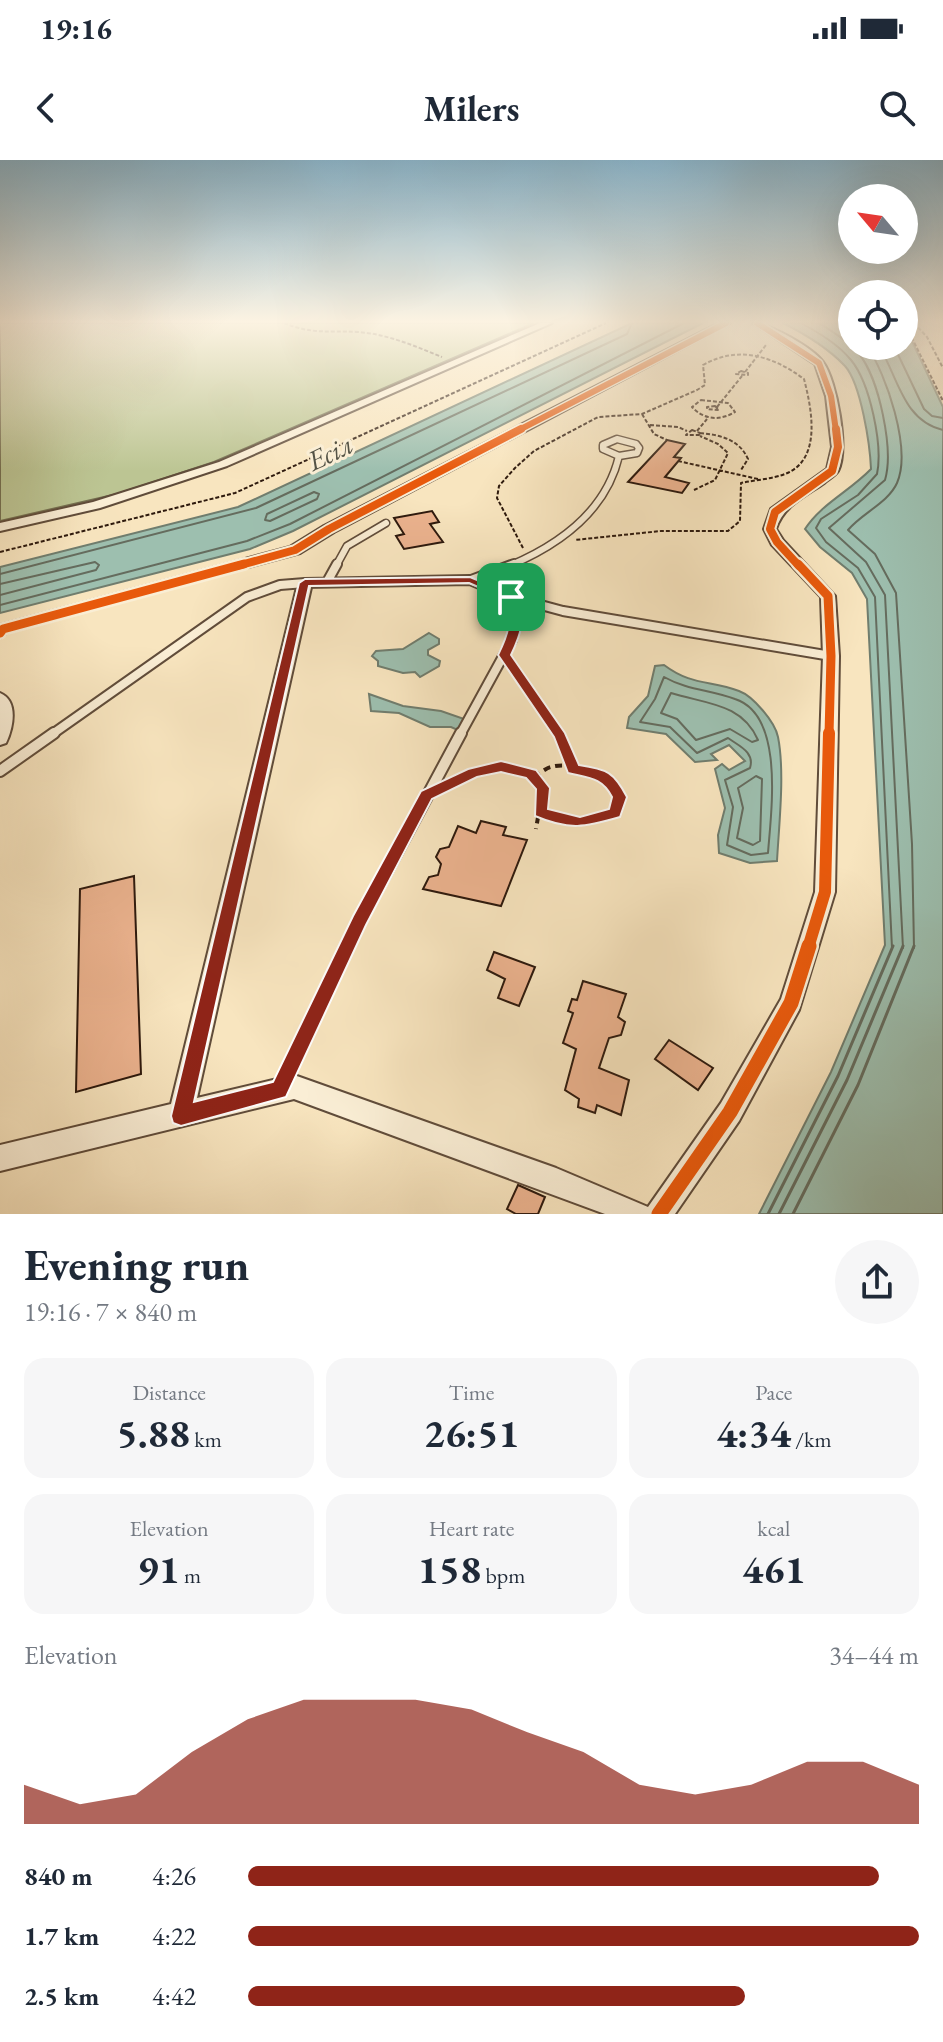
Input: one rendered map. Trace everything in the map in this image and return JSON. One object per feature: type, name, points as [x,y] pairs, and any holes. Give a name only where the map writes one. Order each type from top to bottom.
[{"type":"street","points":[[0,527],[109,502],[223,464],[435,372]]},
{"type":"street","points":[[0,633],[3,629],[295,550],[329,529],[631,372]]},
{"type":"street","points":[[659,1214],[730,1112],[791,1003],[825,892],[831,656],[828,596],[777,542],[770,529],[775,512],[832,471],[838,447],[831,396],[822,372]]},
{"type":"street","points":[[181,1116],[305,583]]},
{"type":"street","points":[[0,698],[6,718],[0,739]]},
{"type":"street","points":[[0,1158],[294,1087],[556,1181],[638,1214]]},
{"type":"lane","points":[[627,440],[639,448],[630,456],[619,456],[609,454],[603,445],[608,441],[627,440]]},
{"type":"lane","points":[[0,771],[247,597],[280,585],[305,583],[470,580],[529,558],[562,541],[575,529],[610,484],[619,456]]},
{"type":"lane","points":[[327,582],[347,546],[386,523]]},
{"type":"lane","points":[[470,580],[511,597],[563,611],[831,656]]},
{"type":"lane","points":[[279,1090],[359,921],[505,655],[517,616],[511,597]]},
{"type":"path","points":[[0,552],[235,493],[499,372]]},
{"type":"path","points":[[529,558],[497,498],[499,486],[534,451],[572,429],[609,415],[642,414],[705,385],[702,372]]},
{"type":"path","points":[[736,372],[742,376]]},
{"type":"path","points":[[687,431],[689,437],[699,433],[708,417],[719,410],[717,407],[742,376],[748,375],[745,372]]},
{"type":"path","points":[[562,541],[661,531],[728,531],[740,521],[741,483],[786,474],[804,461],[811,451],[808,395],[804,379],[794,372]]},
{"type":"path","points":[[929,372],[943,401]]},
{"type":"path","points":[[701,400],[722,401],[735,409],[733,414],[708,417],[693,410],[693,404],[701,400]]},
{"type":"path","points":[[713,411],[707,407],[717,407]]},
{"type":"path","points":[[642,414],[654,434],[667,440]]},
{"type":"path","points":[[650,425],[722,436],[738,445],[748,459],[741,470]]},
{"type":"path","points":[[694,490],[715,480],[717,470],[728,453],[699,433]]},
{"type":"path","points":[[678,461],[762,480]]},
{"type":"path","points":[[505,655],[560,736],[573,769]]},
{"type":"path","points":[[426,795],[473,773],[501,766],[534,777],[543,788],[536,829]]},
{"type":"path","points":[[534,777],[552,766],[598,773],[612,782],[620,797],[615,813],[580,823],[556,819],[541,812]]},
{"type":"green space","points":[[0,372],[421,372],[214,462],[117,494],[0,521]]},
{"type":"water","points":[[527,372],[606,372],[293,531],[250,549],[0,613],[0,567],[238,507]]},
{"type":"water","points":[[849,372],[927,372],[943,407],[943,1214],[759,1214],[831,1072],[885,945],[867,599],[852,573],[820,547],[805,529],[819,512],[871,469],[867,431],[856,386]]},
{"type":"water","points":[[429,633],[439,639],[439,644],[428,650],[428,655],[440,661],[439,666],[420,677],[415,672],[403,673],[378,666],[378,661],[372,656],[376,651],[403,649]]},
{"type":"water","points":[[664,665],[683,676],[745,694],[773,724],[778,737],[781,766],[777,861],[750,863],[719,853],[718,835],[725,808],[715,769],[722,764],[729,770],[745,761],[729,745],[711,754],[717,760],[695,762],[666,734],[627,728],[629,717],[648,696],[655,666]]},
{"type":"water","points":[[369,694],[403,706],[441,711],[467,720],[460,731],[451,727],[430,727],[399,713],[371,711]]},
{"type":"building","points":[[667,440],[685,444],[674,457],[681,458],[665,477],[689,483],[682,493],[628,482]]},
{"type":"building","points":[[432,511],[439,522],[430,524],[443,542],[404,549],[396,536],[404,534],[394,518]]},
{"type":"building","points":[[481,821],[506,827],[503,835],[527,840],[501,906],[423,889],[429,877],[438,875],[441,864],[436,857],[440,849],[449,847],[458,826],[476,833]]},
{"type":"building","points":[[134,876],[141,1074],[76,1092],[80,889]]},
{"type":"building","points":[[494,952],[535,967],[519,1006],[498,998],[505,979],[487,970]]},
{"type":"building","points":[[583,981],[626,994],[618,1017],[625,1022],[621,1035],[609,1038],[599,1068],[629,1080],[621,1115],[597,1105],[595,1113],[578,1107],[579,1099],[565,1090],[576,1049],[563,1043],[573,1013],[568,1011],[572,999],[577,1000]]},
{"type":"building","points":[[669,1040],[713,1068],[698,1090],[655,1059]]},
{"type":"building","points":[[518,1185],[545,1197],[538,1214],[516,1214],[507,1209]]},
{"type":"cycle path","points":[[0,633],[3,629],[295,550],[329,529],[631,372]]},
{"type":"cycle path","points":[[659,1214],[730,1112],[791,1003],[825,892],[831,656],[828,596],[777,542],[770,529],[775,512],[832,471],[838,447],[831,396],[822,372]]},
{"type":"route","points":[[470,580],[511,597],[517,616],[505,655],[560,736],[573,769],[598,773],[612,782],[620,797],[615,813],[580,823],[556,819],[541,812],[543,788],[531,774],[501,766],[473,773],[426,795],[359,921],[320,1009],[279,1090],[181,1116],[305,583],[470,580]]},
{"type":"water label","name":"Есіл","points":[[330,452]]}]
